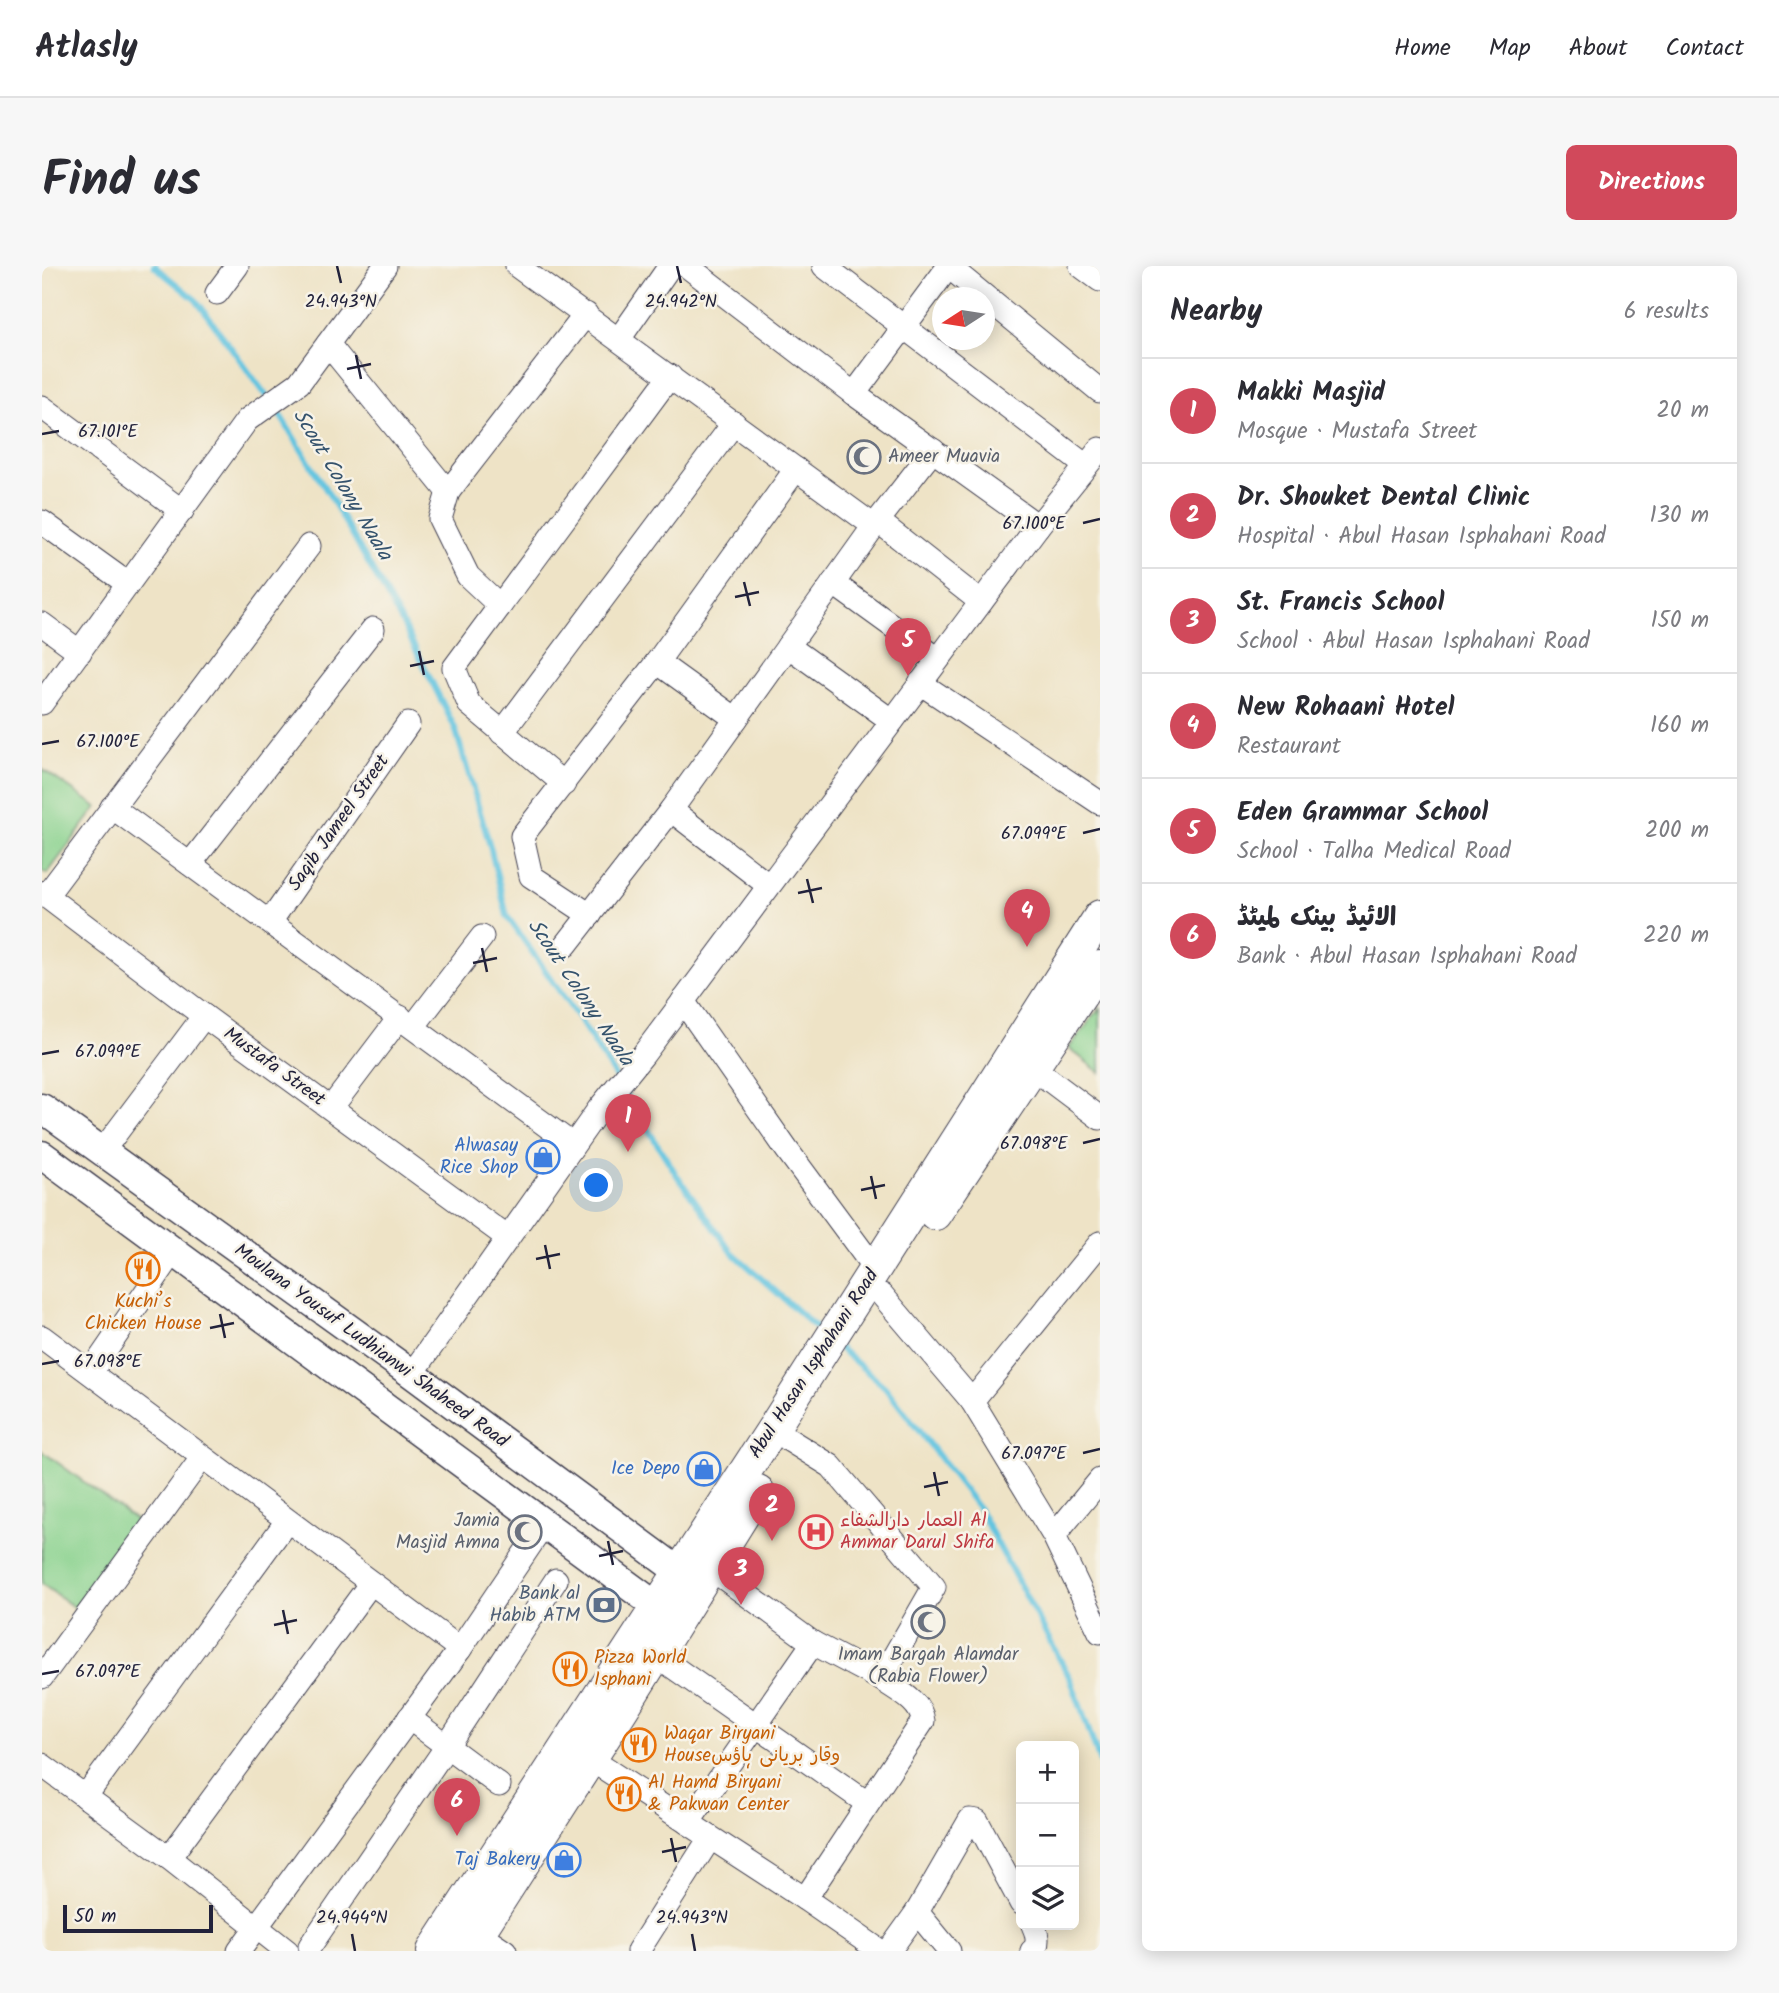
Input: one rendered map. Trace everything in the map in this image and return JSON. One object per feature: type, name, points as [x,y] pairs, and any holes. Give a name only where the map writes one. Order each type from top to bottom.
[{"type":"main road","name":"Abul Hasan Isphahani Road","points":[[433,1951],[696,1575],[1100,916]]},
{"type":"main road","name":"Abul Hasan Isphahani Road","points":[[874,1282],[1032,1067],[1100,967]]},
{"type":"main road","name":"Abul Hasan Isphahani Road","points":[[472,1942],[656,1655],[667,1614]]},
{"type":"street","points":[[218,293],[237,266]]},
{"type":"street","points":[[42,703],[247,420],[299,383],[385,266]]},
{"type":"street","points":[[517,266],[796,469],[876,523],[981,602]]},
{"type":"street","points":[[619,339],[670,266]]},
{"type":"street","points":[[687,266],[855,394],[1038,526]]},
{"type":"street","points":[[412,1374],[599,1109],[643,1055],[1038,526],[1093,457],[824,266]]},
{"type":"street","points":[[855,394],[949,266],[1100,391]]},
{"type":"street","points":[[1081,266],[1100,280]]},
{"type":"street","points":[[500,606],[468,576],[440,519],[448,492],[586,314]]},
{"type":"street","points":[[328,344],[448,492]]},
{"type":"street","points":[[564,784],[469,704],[454,668],[670,376]]},
{"type":"street","points":[[42,407],[182,511]]},
{"type":"street","points":[[502,733],[734,423]]},
{"type":"street","points":[[566,945],[671,810],[876,523],[933,450]]},
{"type":"street","points":[[590,915],[531,876],[522,836],[657,662],[796,469]]},
{"type":"street","points":[[42,522],[128,584]]},
{"type":"street","points":[[44,894],[309,545]]},
{"type":"street","points":[[833,583],[939,659]]},
{"type":"street","points":[[42,624],[79,652]]},
{"type":"street","points":[[190,864],[373,629]]},
{"type":"street","points":[[788,646],[892,721]]},
{"type":"street","points":[[657,662],[736,719]]},
{"type":"street","points":[[920,683],[1100,803]]},
{"type":"street","name":"Saqib Jameel Street","points":[[270,922],[408,724]]},
{"type":"street","points":[[112,807],[573,1145]]},
{"type":"street","points":[[671,810],[768,885]]},
{"type":"street","name":"Mustafa Street","points":[[44,894],[204,1016],[508,1238]]},
{"type":"street","points":[[331,1108],[482,937]]},
{"type":"street","points":[[683,1001],[788,1150],[874,1282],[972,1401],[1054,1536],[1100,1632]]},
{"type":"street","points":[[101,1153],[204,1016]]},
{"type":"street","points":[[1032,1067],[1100,1118]]},
{"type":"street","name":"Moulana Yousuf Ludhianwi Shaheed Road","points":[[42,1108],[101,1153],[696,1575]]},
{"type":"street","name":"Moulana Yousuf Ludhianwi Shaheed Road","points":[[42,1155],[667,1614]]},
{"type":"street","points":[[972,1401],[1100,1243]]},
{"type":"street","points":[[90,1372],[174,1251]]},
{"type":"street","points":[[42,1337],[460,1649]]},
{"type":"street","points":[[786,1432],[831,1466],[934,1587],[881,1679]]},
{"type":"street","points":[[42,1677],[202,1458]]},
{"type":"street","points":[[1054,1536],[1100,1480]]},
{"type":"street","points":[[85,1797],[287,1521]]},
{"type":"street","points":[[239,1951],[460,1649],[545,1524]]},
{"type":"street","points":[[696,1575],[881,1679],[916,1705],[922,1713],[923,1721],[805,1899]]},
{"type":"street","points":[[310,1946],[447,1746],[556,1580]]},
{"type":"street","points":[[169,1858],[371,1583]]},
{"type":"street","points":[[688,1823],[813,1643]]},
{"type":"street","points":[[656,1655],[867,1803]]},
{"type":"street","points":[[409,1718],[499,1785]]},
{"type":"street","points":[[590,1759],[880,1951]]},
{"type":"street","points":[[42,1765],[169,1858],[287,1951]]},
{"type":"street","points":[[889,1951],[917,1912],[970,1820],[977,1821],[1016,1894]]},
{"type":"street","points":[[638,1951],[710,1838]]},
{"type":"street","points":[[917,1912],[949,1951]]},
{"type":"street","points":[[1032,1951],[1037,1942],[1034,1930]]},
{"type":"street","points":[[472,1942],[505,1951]]},
{"type":"green space","points":[[42,769],[97,807],[47,874],[42,871]]},
{"type":"green space","points":[[1100,1008],[1100,1073],[1069,1048]]},
{"type":"green space","points":[[42,1451],[138,1522],[75,1608],[42,1584]]},
{"type":"waterway","name":"Scout Colony Naala","points":[[154,266],[196,300],[268,398]]},
{"type":"waterway","name":"Scout Colony Naala","points":[[275,407],[402,622],[455,728],[490,846],[507,916],[579,1019],[616,1078]]},
{"type":"waterway","name":"Scout Colony Naala","points":[[622,1088],[678,1177],[732,1252],[824,1335]]},
{"type":"waterway","name":"Scout Colony Naala","points":[[838,1347],[885,1387],[979,1509],[1071,1680],[1100,1762]]},
{"type":"place","name":"Ameer Muavia","points":[[864,457]]},
{"type":"place","name":"Eden Grammar School","points":[[908,676]]},
{"type":"place","name":"New Rohaani Hotel","points":[[1027,947]]},
{"type":"place","name":"Makki Masjid","points":[[628,1152]]},
{"type":"place","name":"Alwasay Rice Shop","points":[[543,1157]]},
{"type":"place","name":"Kuchi’s Chicken House","points":[[143,1269]]},
{"type":"place","name":"Ice Depo","points":[[704,1469]]},
{"type":"place","name":"Jamia Masjid Amna","points":[[525,1532]]},
{"type":"place","name":"العمار دارالشفاء Al Ammar Darul Shifa","points":[[816,1532]]},
{"type":"place","name":"Dr. Shouket Dental Clinic","points":[[772,1541]]},
{"type":"place","name":"Bank al Habib ATM","points":[[604,1605]]},
{"type":"place","name":"St. Francis School","points":[[741,1605]]},
{"type":"place","name":"Imam Bargah Alamdar (Rabia Flower)","points":[[928,1622]]},
{"type":"place","name":"Pizza World Isphani","points":[[570,1669]]},
{"type":"place","name":"Waqar Biryani Houseوقار بریانی ہاؤس","points":[[639,1745]]},
{"type":"place","name":"Al Hamd Biryani & Pakwan Center","points":[[624,1794]]},
{"type":"place","name":"الائیڈ بینک لمیٹڈ","points":[[457,1836]]},
{"type":"place","name":"Taj Bakery","points":[[564,1860]]}]
